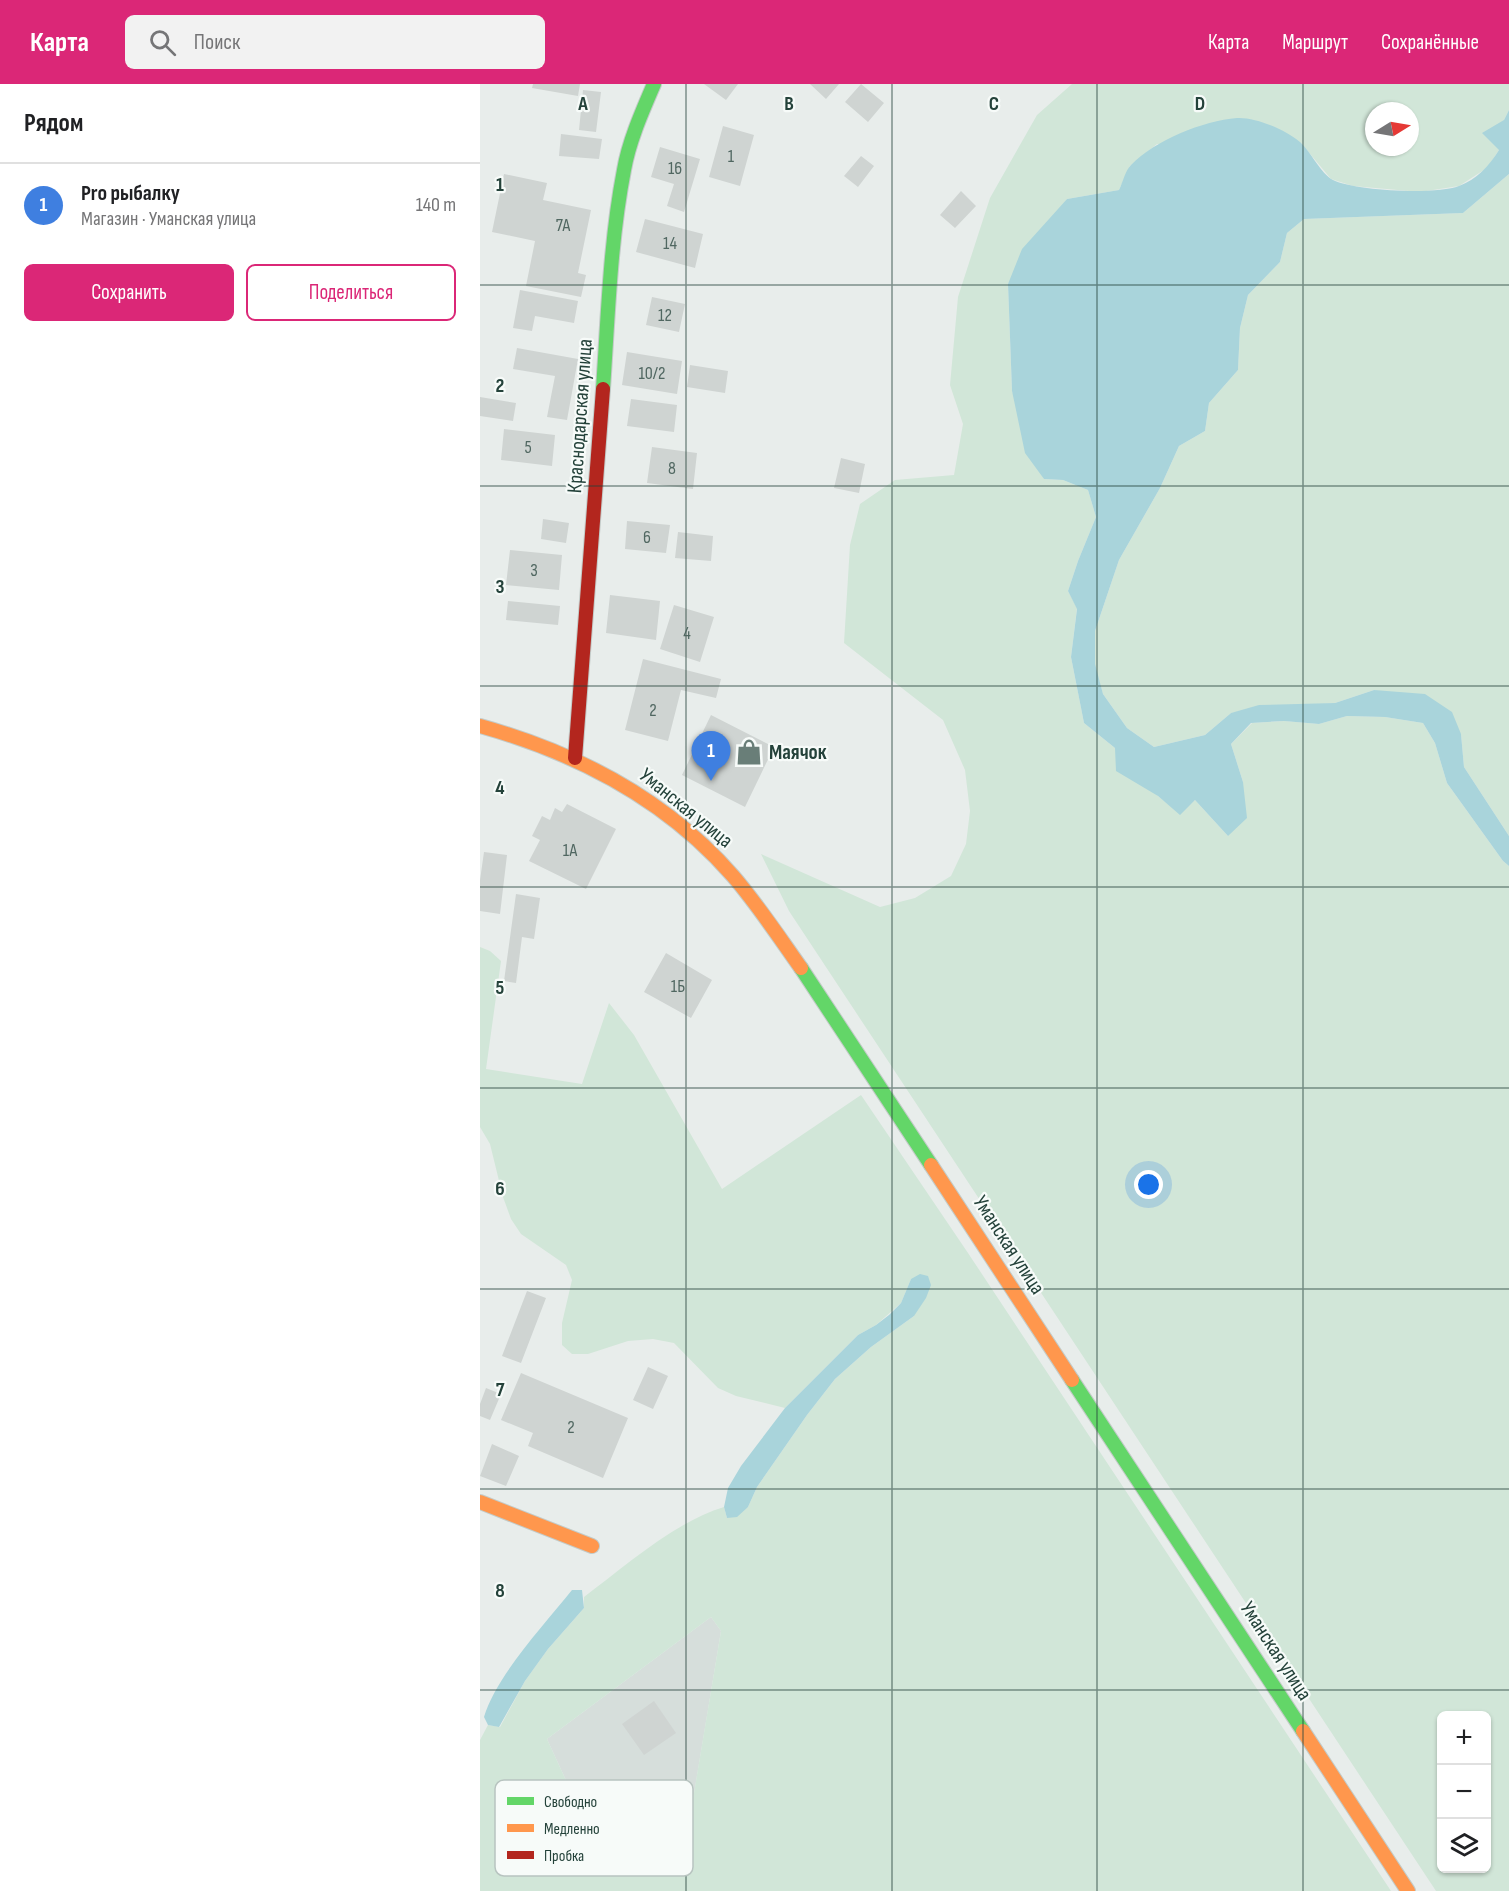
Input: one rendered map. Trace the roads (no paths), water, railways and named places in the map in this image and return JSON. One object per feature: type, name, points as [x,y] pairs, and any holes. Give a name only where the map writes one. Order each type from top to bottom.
[{"type":"street","name":"Краснодарская улица","points":[[575,758],[614,243],[624,169],[636,125],[654,84]]},
{"type":"street","name":"Уманская улица","points":[[480,726],[544,745],[615,778],[686,830],[724,865],[805,973],[1408,1891]]},
{"type":"street","points":[[480,1502],[592,1546]]},
{"type":"water","points":[[1509,110],[1509,174],[1463,213],[1304,219],[1287,233],[1280,262],[1248,295],[1240,328],[1238,370],[1209,403],[1205,431],[1179,446],[1160,488],[1119,560],[1095,631],[1095,664],[1103,694],[1127,728],[1154,747],[1205,735],[1231,713],[1259,705],[1335,703],[1374,690],[1425,694],[1452,712],[1461,734],[1464,767],[1509,836],[1509,866],[1503,861],[1447,783],[1435,743],[1423,723],[1385,717],[1347,716],[1319,724],[1284,721],[1251,723],[1231,744],[1243,782],[1247,818],[1228,836],[1195,800],[1180,815],[1158,796],[1116,771],[1115,748],[1084,723],[1071,657],[1077,609],[1068,591],[1096,517],[1088,490],[1063,480],[1044,479],[1025,453],[1012,391],[1008,284],[1022,249],[1067,199],[1119,190],[1129,167],[1153,148],[1180,133],[1209,123],[1245,118],[1270,125],[1294,137],[1304,146],[1324,173],[1344,184],[1376,189],[1415,191],[1448,189],[1477,176],[1487,166],[1499,150],[1482,133],[1504,120]]},
{"type":"water","points":[[920,1274],[928,1276],[931,1285],[926,1298],[914,1316],[871,1347],[835,1379],[757,1487],[748,1507],[737,1517],[727,1518],[724,1507],[728,1488],[741,1466],[785,1408],[858,1335],[889,1315],[901,1303],[911,1279]]},
{"type":"water","points":[[572,1590],[582,1590],[584,1608],[548,1649],[525,1681],[499,1727],[488,1725],[484,1717],[499,1685],[522,1651]]},
{"type":"place","name":"Маячок","points":[[749,752]]},
{"type":"place","name":"Pro рыбалку","points":[[711,781]]}]
